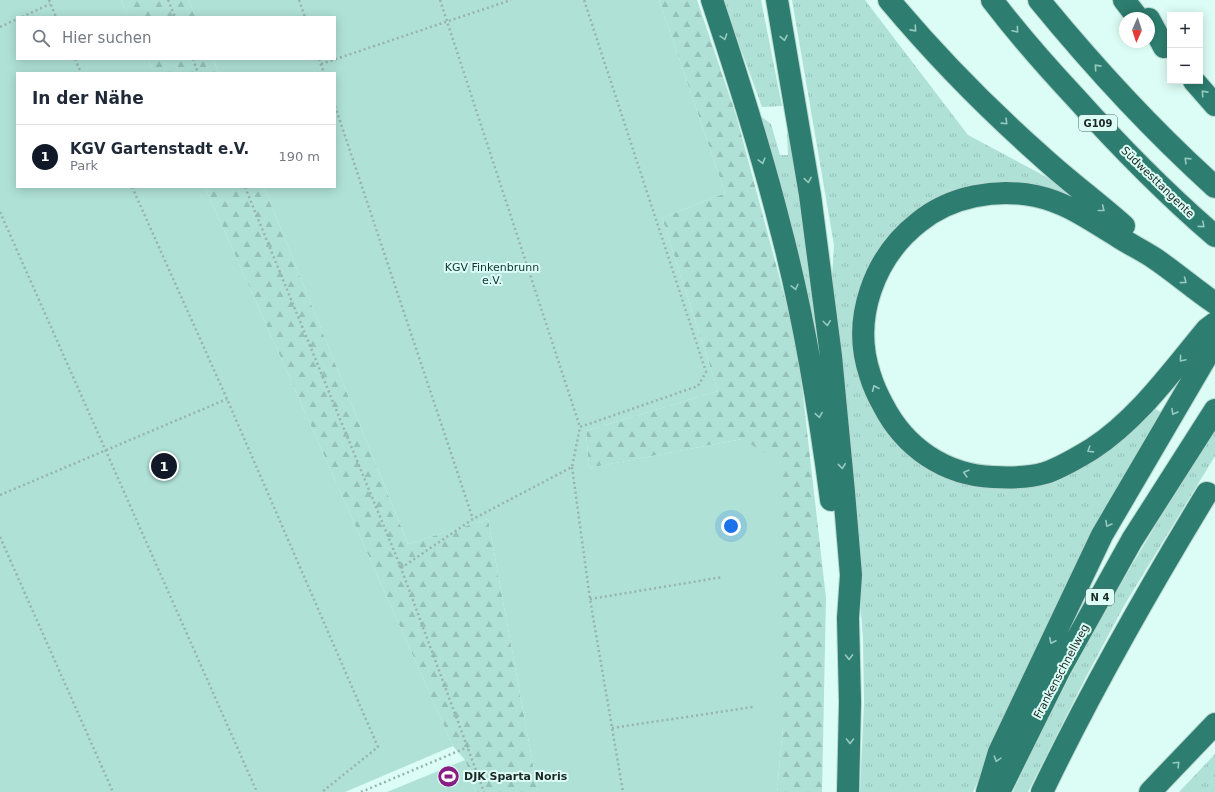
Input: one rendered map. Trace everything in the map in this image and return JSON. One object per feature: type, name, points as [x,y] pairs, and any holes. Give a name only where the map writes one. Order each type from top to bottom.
[{"type":"highway","points":[[712,0],[738,78],[758,146],[780,226],[798,301],[816,399],[829,488],[838,574],[848,618]]},
{"type":"highway","points":[[778,0],[810,195],[831,356],[851,575],[848,618],[850,702],[848,792]]},
{"type":"highway","points":[[889,0],[952,70],[1002,120],[1039,155],[1123,225],[1154,257]]},
{"type":"highway","name":"Südwesttangente","points":[[992,0],[1052,72],[1116,142],[1156,182],[1215,236]]},
{"type":"highway","points":[[1039,0],[1078,46],[1158,133],[1215,187]]},
{"type":"highway","points":[[1124,0],[1133,12]]},
{"type":"highway","points":[[1138,0],[1145,12]]},
{"type":"highway","points":[[1155,30],[1167,51]]},
{"type":"highway","points":[[1155,37],[1167,51]]},
{"type":"highway","points":[[1197,84],[1215,105]]},
{"type":"highway","points":[[1212,332],[1123,424],[1093,448],[1069,462],[1047,472],[1028,477],[1009,478],[977,476],[950,469],[928,457],[912,443],[888,415],[869,374],[865,354],[864,334],[865,314],[875,277],[886,257],[898,241],[912,227],[940,207],[966,198],[987,194],[1006,193],[1036,196],[1076,210],[1115,236],[1154,257],[1215,303]]},
{"type":"highway","points":[[987,792],[999,752],[1102,535],[1212,332]]},
{"type":"highway","name":"Frankenschnellweg","points":[[999,792],[1059,671],[1132,540],[1215,410]]},
{"type":"highway","points":[[1042,792],[1103,672],[1166,560],[1207,493]]},
{"type":"highway","points":[[1150,792],[1214,725]]},
{"type":"path","points":[[49,0],[56,16]]},
{"type":"path","points":[[168,0],[175,16]]},
{"type":"path","points":[[299,0],[305,16]]},
{"type":"path","points":[[440,0],[580,427],[572,467],[590,599],[623,792]]},
{"type":"path","points":[[336,59],[511,0]]},
{"type":"path","points":[[580,427],[698,386],[706,372],[584,0]]},
{"type":"path","points":[[24,16],[50,4]]},
{"type":"path","points":[[0,27],[16,19]]},
{"type":"path","points":[[75,60],[81,72]]},
{"type":"path","points":[[193,60],[198,72]]},
{"type":"path","points":[[320,60],[324,72]]},
{"type":"path","points":[[321,64],[333,60]]},
{"type":"path","points":[[336,109],[473,519]]},
{"type":"path","points":[[132,188],[227,399],[378,747],[322,792]]},
{"type":"path","points":[[245,188],[401,568],[484,792]]},
{"type":"path","points":[[0,212],[256,792]]},
{"type":"path","points":[[0,495],[227,399]]},
{"type":"path","points":[[401,568],[473,519],[572,467]]},
{"type":"path","points":[[0,537],[113,792]]},
{"type":"path","points":[[590,599],[723,577]]},
{"type":"path","points":[[612,728],[753,707]]},
{"type":"path","points":[[361,792],[468,748]]},
{"type":"green space","points":[[0,0],[121,0],[129,16],[16,16],[16,60],[148,60],[154,72],[16,72],[16,188],[205,188],[453,746],[345,792],[0,792]]},
{"type":"green space","points":[[121,0],[189,0],[196,16],[129,16]]},
{"type":"green space","name":"KGV Finkenbrunn e.V.","points":[[189,0],[659,0],[725,193],[662,218],[718,391],[586,431],[589,468],[742,439],[780,462],[783,727],[777,792],[538,792],[488,519],[408,544],[264,188],[336,188],[336,72],[219,72],[213,60],[336,60],[336,16],[196,16]]},
{"type":"green space","points":[[659,0],[697,0],[736,115],[797,343],[826,598],[822,792],[777,792],[783,727],[742,439],[589,468],[586,431],[718,391],[662,218],[725,193]]},
{"type":"green space","points":[[723,0],[761,0],[782,106],[762,107]]},
{"type":"green space","points":[[792,0],[865,0],[968,135],[1067,188],[1064,194],[963,189],[861,293],[894,437],[1012,487],[1151,407],[1161,412],[1113,499],[1013,704],[973,792],[860,792],[864,702],[863,639],[850,470],[831,293],[834,245]]},
{"type":"green space","points":[[148,60],[213,60],[219,72],[154,72]]},
{"type":"green space","points":[[758,114],[771,124],[780,155],[788,155],[787,134],[792,129],[824,356],[818,356]]},
{"type":"green space","points":[[205,188],[264,188],[408,544],[488,519],[538,792],[476,792],[465,760],[453,746]]},
{"type":"green space","points":[[1215,430],[1215,456],[1125,604],[1028,792],[1013,792],[1082,653],[1160,518]]},
{"type":"green space","points":[[1215,754],[1215,792],[1179,792]]},
{"type":"green space","name":"DJK Sparta Noris","points":[[465,760],[476,792],[387,792]]},
{"type":"place","name":"KGV Gartenstadt e.V.","points":[[164,466]]},
{"type":"place","name":"DJK Sparta Noris","points":[[448,776]]}]
